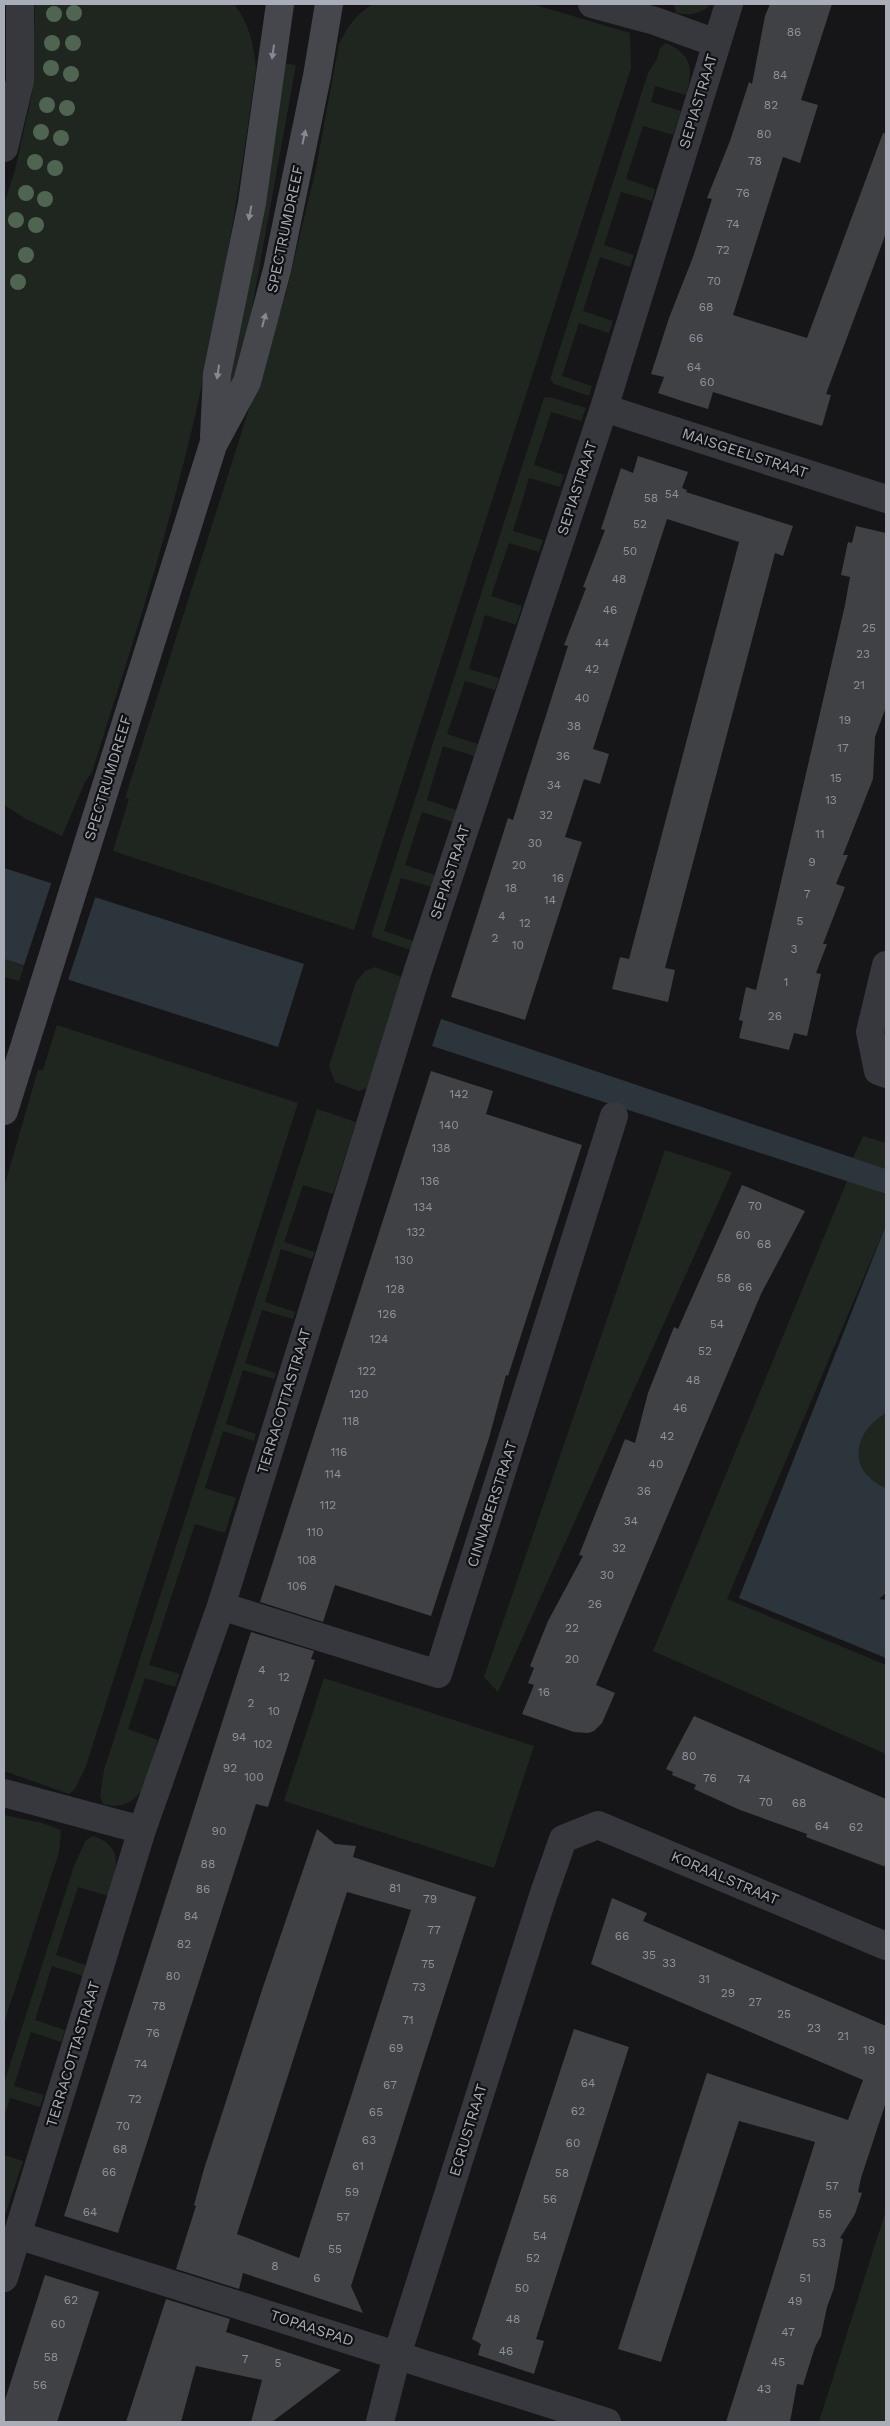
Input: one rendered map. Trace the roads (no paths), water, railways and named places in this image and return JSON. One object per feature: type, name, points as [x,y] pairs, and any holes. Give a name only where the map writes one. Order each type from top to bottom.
[{"type":"main road","name":"SPECTRUMDREEF","points":[[213,445],[217,374],[252,204],[280,4]]},
{"type":"main road","name":"SPECTRUMDREEF","points":[[4,1111],[213,445],[247,382],[277,270],[317,76],[329,4]]},
{"type":"street","points":[[4,148],[20,81],[20,4]]},
{"type":"street","points":[[592,4],[655,21],[716,43]]},
{"type":"street","name":"SEPIASTRAAT","points":[[418,970],[604,408],[729,4]]},
{"type":"street","name":"MAISGEELSTRAAT","points":[[604,408],[886,499]]},
{"type":"street","points":[[886,965],[870,1032],[878,1071],[886,1074]]},
{"type":"street","name":"TERRACOTTASTRAAT","points":[[4,2278],[142,1830],[221,1606],[418,970]]},
{"type":"street","name":"CINNABERSTRAAT","points":[[221,1606],[438,1674],[614,1116]]},
{"type":"street","points":[[4,1793],[142,1830]]},
{"type":"street","name":"KORAALSTRAAT","points":[[563,1839],[598,1825],[886,1946]]},
{"type":"street","name":"ECRUSTRAAT","points":[[380,2422],[398,2355],[543,1896],[563,1839]]},
{"type":"street","name":"TOPAASPAD","points":[[18,2235],[607,2422]]}]
